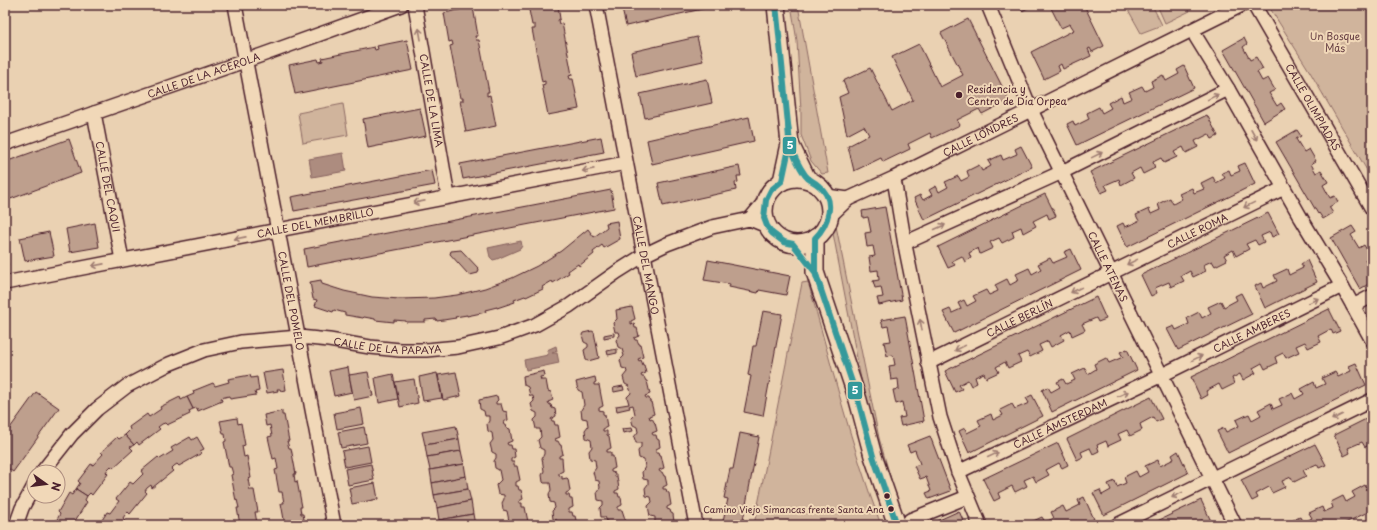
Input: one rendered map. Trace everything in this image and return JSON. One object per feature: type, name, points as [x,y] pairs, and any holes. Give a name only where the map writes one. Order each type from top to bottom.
[{"type":"main road","points":[[776,5],[790,144],[782,181]]},
{"type":"main road","points":[[790,144],[807,179]]},
{"type":"main road","points":[[790,179],[807,179],[820,187],[827,196],[830,206],[830,216],[821,234],[810,242],[793,244],[784,242],[767,226],[764,218],[766,200],[771,190],[782,181],[790,179]]},
{"type":"main road","points":[[815,272],[816,238]]},
{"type":"main road","points":[[793,244],[815,272],[858,400],[873,456],[904,523]]},
{"type":"street","name":"CALLE DEL POMELO","points":[[235,5],[334,525]]},
{"type":"street","name":"CALLE DE LA ACEROLA","points":[[5,144],[401,5]]},
{"type":"street","name":"CALLE DE LA LIMA","points":[[415,5],[448,196]]},
{"type":"street","name":"CALLE DEL MANGO","points":[[596,5],[696,525]]},
{"type":"street","name":"CALLE ATENAS","points":[[988,5],[1031,110],[1235,525]]},
{"type":"street","name":"CALLE LONDRES","points":[[830,216],[848,199],[894,178],[1242,5]]},
{"type":"street","name":"CALLE OLIMPIADAS","points":[[1254,5],[1372,210]]},
{"type":"street","points":[[1196,37],[1228,89],[1372,340]]},
{"type":"street","points":[[905,243],[1062,172],[1228,89]]},
{"type":"street","name":"CALLE DEL CAQUI","points":[[94,113],[122,260]]},
{"type":"street","name":"CALLE DEL MEMBRILLO","points":[[5,282],[626,163]]},
{"type":"street","points":[[895,185],[938,412],[967,497],[980,525]]},
{"type":"street","name":"CALLE ROMA","points":[[1111,272],[1284,188]]},
{"type":"street","points":[[827,196],[848,199]]},
{"type":"street","points":[[766,200],[750,219],[767,226]]},
{"type":"street","name":"CALLE DE LA PAPAYA","points":[[48,464],[72,434],[97,409],[127,386],[169,364],[204,350],[241,342],[299,337],[400,350],[426,350],[458,347],[499,338],[534,325],[569,306],[617,272],[644,255],[666,244],[712,227],[750,219]]},
{"type":"street","name":"CALLE BERLÍN","points":[[928,363],[1111,272]]},
{"type":"street","name":"CALLE AMBERES","points":[[1162,375],[1342,286]]},
{"type":"street","points":[[1353,306],[1372,296]]},
{"type":"street","name":"CALLE ÁMSTERDAM","points":[[958,472],[1162,375]]},
{"type":"street","points":[[1117,525],[1372,400]]},
{"type":"street","points":[[904,523],[967,497]]},
{"type":"street","points":[[16,525],[26,501]]},
{"type":"green space","points":[[791,5],[798,5],[828,173],[822,174],[811,161],[801,135],[797,41]]},
{"type":"green space","points":[[1152,5],[1162,25],[1141,33],[1126,6]]},
{"type":"green space","points":[[1157,5],[1186,5],[1190,11],[1165,23]]},
{"type":"green space","name":"Un Bosque Más","points":[[1268,5],[1372,5],[1372,179],[1310,72]]},
{"type":"green space","points":[[343,104],[348,135],[303,143],[298,113]]},
{"type":"green space","points":[[836,226],[879,438],[892,483],[885,479],[865,400],[832,228]]},
{"type":"green space","points":[[808,282],[860,465],[881,525],[754,525],[802,283]]},
{"type":"shaded area","points":[[343,153],[346,171],[312,177],[309,159]]},
{"type":"shaded area","points":[[521,241],[522,246],[520,249],[497,259],[493,260],[490,257],[488,248]]},
{"type":"shaded area","points":[[556,346],[557,351],[552,353],[557,353],[559,363],[526,370],[524,360],[548,355],[547,350]]},
{"type":"building","points":[[528,5],[558,5],[560,19],[558,20],[559,24],[562,23],[572,75],[569,76],[570,79],[573,79],[579,109],[548,115],[542,85],[545,84],[545,81],[542,82],[532,29],[535,29],[535,25],[532,25]]},
{"type":"building","points":[[621,5],[720,5],[626,26]]},
{"type":"building","points":[[1019,5],[1034,5],[1022,11]]},
{"type":"building","points":[[1084,5],[1104,46],[1092,52],[1090,48],[1088,49],[1091,56],[1063,69],[1061,64],[1058,66],[1060,71],[1044,79],[1031,52],[1074,30],[1070,24],[1061,28],[1050,6]]},
{"type":"building","points":[[473,7],[478,36],[475,36],[476,40],[479,40],[489,92],[487,92],[487,96],[490,95],[496,126],[466,132],[460,101],[463,101],[463,98],[460,98],[450,46],[453,45],[452,41],[449,42],[444,13]]},
{"type":"building","name":"Residencia y Centro de Día Orpea","points":[[968,19],[1009,100],[982,114],[979,109],[957,120],[960,125],[932,138],[930,133],[908,144],[910,149],[883,162],[881,158],[854,171],[848,146],[869,135],[864,126],[847,135],[839,97],[848,93],[843,81],[870,68],[892,111],[913,100],[892,57],[919,44],[940,87],[963,75],[941,33]]},
{"type":"building","points":[[697,37],[703,61],[636,76],[631,52]]},
{"type":"building","points":[[1244,38],[1247,44],[1243,47],[1250,60],[1256,57],[1263,69],[1257,72],[1262,81],[1268,78],[1275,90],[1269,93],[1277,106],[1281,103],[1285,109],[1264,122],[1223,50]]},
{"type":"building","points":[[407,40],[413,70],[295,94],[289,65],[318,59],[319,62],[323,61],[322,58],[374,47],[375,50],[378,49],[377,46]]},
{"type":"building","points":[[1184,66],[1194,88],[1077,145],[1067,124],[1073,121],[1075,126],[1089,119],[1087,113],[1099,107],[1102,113],[1111,108],[1108,103],[1121,96],[1123,102],[1132,98],[1129,92],[1142,86],[1145,91],[1153,87],[1151,81],[1163,75],[1166,81],[1179,74],[1177,70]]},
{"type":"building","points":[[707,79],[712,103],[645,118],[640,94]]},
{"type":"building","points":[[420,108],[426,136],[368,148],[363,119]]},
{"type":"building","points":[[1207,115],[1218,136],[1212,139],[1209,134],[1195,141],[1198,147],[1186,153],[1183,147],[1174,152],[1177,157],[1164,163],[1161,158],[1153,162],[1155,168],[1143,174],[1140,168],[1131,173],[1134,178],[1121,185],[1119,179],[1105,185],[1108,190],[1101,193],[1090,172]]},
{"type":"building","points":[[749,117],[754,141],[652,164],[647,140]]},
{"type":"building","points":[[1297,130],[1301,136],[1296,139],[1304,152],[1309,149],[1316,161],[1311,164],[1316,173],[1321,170],[1328,182],[1323,185],[1330,198],[1335,196],[1338,202],[1329,207],[1333,213],[1323,219],[1319,213],[1318,214],[1276,142]]},
{"type":"building","points":[[601,137],[604,152],[463,179],[460,164]]},
{"type":"building","points":[[69,139],[81,173],[5,201],[5,162]]},
{"type":"building","points":[[1021,146],[1032,167],[924,220],[914,198],[920,195],[923,200],[932,195],[929,190],[936,186],[939,192],[948,187],[945,182],[958,176],[961,181],[969,177],[967,171],[979,165],[982,171],[991,166],[988,161],[1001,155],[1003,160],[1017,154],[1015,149]]},
{"type":"building","points":[[1245,163],[1255,184],[1127,247],[1117,226],[1123,223],[1125,227],[1139,221],[1136,215],[1149,209],[1151,214],[1160,210],[1158,204],[1170,198],[1173,204],[1182,199],[1179,194],[1192,188],[1194,193],[1204,189],[1201,183],[1213,177],[1216,183],[1225,178],[1222,173],[1229,170],[1231,175],[1240,171],[1238,166]]},
{"type":"building","points":[[739,166],[741,176],[737,176],[738,182],[735,183],[736,190],[663,206],[658,183]]},
{"type":"building","points":[[432,170],[435,185],[294,211],[291,197]]},
{"type":"building","points":[[611,190],[614,208],[307,267],[304,249]]},
{"type":"building","points":[[1045,194],[1056,216],[1049,219],[1047,214],[1033,221],[1036,226],[1023,233],[1021,227],[1012,231],[1014,237],[1002,243],[999,238],[990,242],[993,248],[980,254],[978,248],[969,253],[971,258],[965,262],[962,256],[952,261],[955,265],[948,268],[938,247]]},
{"type":"building","points":[[885,207],[902,300],[879,305],[877,298],[883,297],[881,287],[875,288],[873,281],[879,280],[878,270],[871,271],[869,257],[875,256],[873,246],[867,247],[865,233],[871,232],[868,217],[863,218],[862,211]]},
{"type":"building","points":[[1268,213],[1279,234],[1272,237],[1270,232],[1261,236],[1264,242],[1258,245],[1255,240],[1246,244],[1249,249],[1236,256],[1233,250],[1224,255],[1227,260],[1215,266],[1212,261],[1203,265],[1206,271],[1193,277],[1190,271],[1181,276],[1184,281],[1171,287],[1169,282],[1155,288],[1157,293],[1151,296],[1141,275]]},
{"type":"building","points":[[617,221],[620,239],[604,248],[602,245],[593,252],[594,254],[579,266],[578,264],[568,271],[569,273],[553,283],[552,281],[542,287],[543,289],[526,297],[525,296],[514,300],[515,302],[485,310],[486,312],[437,321],[436,319],[425,320],[425,322],[406,322],[394,320],[394,322],[345,315],[345,313],[334,310],[333,312],[315,306],[317,300],[313,299],[310,282],[321,280],[322,284],[344,291],[372,297],[400,299],[434,298],[457,295],[485,288],[512,278],[537,266],[561,251],[588,229],[594,237],[607,227],[606,223]]},
{"type":"building","points":[[95,223],[99,247],[70,252],[66,229]]},
{"type":"building","points":[[1352,226],[1356,232],[1351,235],[1359,248],[1364,245],[1371,257],[1365,260],[1372,272],[1372,282],[1360,289],[1331,238]]},
{"type":"building","points":[[49,232],[54,256],[25,261],[20,238]]},
{"type":"building","points":[[5,249],[8,265],[5,266]]},
{"type":"building","points":[[1071,249],[1081,270],[954,333],[943,312],[950,309],[952,313],[961,309],[958,303],[964,300],[967,306],[976,301],[973,296],[986,290],[989,295],[998,291],[995,285],[1007,279],[1010,285],[1019,280],[1016,274],[1029,268],[1032,274],[1041,269],[1038,264],[1050,258],[1053,263],[1067,257],[1064,252]]},
{"type":"building","points":[[461,250],[479,269],[478,273],[468,274],[450,254],[451,251]]},
{"type":"building","points":[[708,260],[790,276],[786,295],[759,290],[758,293],[729,287],[730,284],[704,280]]},
{"type":"building","points":[[1307,260],[1317,282],[1265,308],[1255,286],[1261,283],[1263,288],[1277,281],[1274,275],[1287,269],[1289,275],[1303,268],[1301,264]]},
{"type":"building","points":[[1241,293],[1252,314],[1178,350],[1167,329],[1174,326],[1176,330],[1189,324],[1187,318],[1199,312],[1202,318],[1211,313],[1208,307],[1221,301],[1224,307],[1237,300],[1235,296]]},
{"type":"building","points":[[1096,297],[1106,319],[1098,322],[1096,318],[1082,324],[1085,330],[1072,336],[1070,330],[1061,335],[1064,340],[1051,347],[1048,341],[1039,345],[1042,351],[1030,357],[1027,352],[1018,356],[1021,362],[1008,368],[1005,362],[996,367],[999,372],[986,378],[984,373],[975,377],[977,383],[971,386],[968,380],[959,385],[962,389],[955,392],[945,371]]},
{"type":"building","points":[[632,307],[635,319],[631,321],[631,324],[634,323],[639,336],[634,338],[640,344],[643,357],[638,359],[639,361],[641,360],[644,365],[646,373],[641,375],[647,381],[650,394],[645,396],[646,398],[649,398],[651,402],[654,414],[649,416],[655,423],[657,431],[652,433],[653,435],[656,435],[657,439],[659,440],[660,447],[656,449],[656,452],[659,452],[661,455],[664,468],[659,470],[665,476],[667,485],[663,487],[663,489],[666,489],[669,493],[671,505],[667,507],[667,509],[673,514],[674,522],[670,525],[652,525],[655,521],[655,517],[650,516],[648,506],[652,502],[651,497],[646,496],[645,488],[648,484],[648,480],[643,479],[642,472],[645,467],[644,460],[639,458],[638,451],[641,447],[641,443],[636,443],[634,437],[638,432],[637,427],[633,425],[631,418],[635,414],[633,405],[629,406],[630,408],[617,411],[616,406],[629,404],[627,397],[631,393],[629,386],[625,384],[623,377],[627,372],[626,369],[622,368],[620,360],[624,356],[622,349],[618,347],[616,340],[620,335],[619,332],[615,332],[613,323],[617,319],[616,310]]},
{"type":"building","points":[[1329,309],[1340,331],[1333,334],[1331,329],[1318,336],[1321,342],[1308,348],[1305,342],[1296,346],[1299,352],[1286,358],[1283,353],[1275,357],[1277,363],[1265,369],[1262,363],[1253,368],[1256,373],[1243,380],[1240,374],[1232,378],[1234,384],[1222,390],[1219,384],[1206,391],[1208,395],[1201,399],[1191,377]]},
{"type":"building","points":[[763,311],[782,314],[763,416],[744,412],[751,376],[748,375],[753,346],[756,346]]},
{"type":"building","points":[[905,316],[924,421],[901,426],[899,418],[905,417],[902,402],[896,404],[893,390],[899,389],[898,379],[891,380],[889,366],[895,365],[893,355],[887,356],[884,342],[891,341],[888,326],[883,327],[881,320]]},
{"type":"building","points":[[594,332],[599,358],[588,361],[586,360],[584,350],[588,347],[588,344],[584,342],[582,335],[583,333]]},
{"type":"building","points":[[614,333],[614,336],[604,338],[604,335]]},
{"type":"building","points":[[617,349],[617,353],[608,355],[607,351]]},
{"type":"building","points":[[1127,349],[1137,370],[1052,412],[1042,390],[1048,387],[1051,392],[1060,387],[1057,382],[1063,379],[1066,384],[1075,380],[1072,374],[1085,368],[1088,374],[1096,369],[1094,364],[1106,358],[1109,363],[1123,357],[1120,352]]},
{"type":"building","points":[[1356,363],[1366,385],[1228,453],[1217,431],[1224,428],[1226,432],[1239,426],[1236,420],[1249,414],[1252,420],[1261,415],[1258,410],[1271,403],[1273,409],[1282,405],[1279,399],[1292,393],[1295,399],[1304,394],[1301,389],[1314,382],[1316,388],[1325,384],[1322,378],[1335,372],[1338,377],[1351,371],[1349,366]]},
{"type":"building","points":[[348,367],[352,392],[334,396],[329,371]]},
{"type":"building","points":[[283,370],[286,390],[281,391],[280,389],[277,389],[278,391],[267,393],[263,373]]},
{"type":"building","points":[[544,371],[545,376],[540,377],[541,380],[546,380],[548,391],[551,392],[553,400],[548,402],[552,408],[555,409],[556,416],[551,419],[554,421],[555,425],[558,425],[560,437],[555,439],[561,445],[563,454],[559,456],[559,458],[562,458],[563,471],[559,473],[559,475],[562,476],[562,479],[568,479],[570,491],[566,493],[566,495],[569,495],[570,499],[572,499],[573,507],[569,509],[569,512],[572,512],[573,516],[575,516],[577,524],[575,525],[558,525],[557,520],[553,519],[552,511],[555,508],[554,503],[550,502],[550,483],[543,482],[542,475],[544,471],[542,458],[544,450],[540,448],[538,440],[541,437],[540,429],[536,429],[534,420],[537,417],[537,413],[533,411],[531,404],[534,401],[533,396],[530,396],[528,387],[524,385],[523,376]]},
{"type":"building","points":[[368,372],[373,396],[354,400],[349,375]]},
{"type":"building","points":[[456,372],[461,396],[443,400],[438,375]]},
{"type":"building","points":[[437,373],[442,398],[423,401],[419,377]]},
{"type":"building","points":[[393,374],[398,399],[379,403],[375,378]]},
{"type":"building","points":[[250,375],[251,378],[257,377],[259,391],[255,392],[256,395],[230,399],[229,396],[221,398],[222,401],[198,411],[197,408],[193,409],[187,397],[194,394],[193,391],[213,383],[215,386],[229,382],[228,379]]},
{"type":"building","points":[[595,377],[596,382],[594,385],[599,385],[603,406],[599,408],[599,410],[603,411],[603,414],[605,415],[607,427],[603,429],[603,431],[607,431],[611,448],[607,450],[607,452],[611,452],[611,456],[613,456],[615,468],[611,470],[611,472],[615,473],[615,476],[617,476],[619,489],[615,491],[615,493],[618,493],[619,497],[621,497],[622,505],[618,507],[618,510],[622,510],[626,522],[621,525],[603,525],[607,521],[605,517],[601,517],[600,508],[603,505],[603,501],[598,500],[597,492],[600,488],[599,481],[595,480],[593,472],[596,468],[595,460],[590,459],[589,451],[592,447],[591,440],[586,438],[585,430],[588,426],[587,419],[582,418],[581,410],[584,405],[582,392],[578,390],[576,382]]},
{"type":"building","points":[[414,379],[418,403],[400,407],[395,382]]},
{"type":"building","points":[[623,386],[624,390],[614,392],[613,388]]},
{"type":"building","points":[[36,392],[59,408],[13,472],[5,466],[5,435]]},
{"type":"building","points":[[1032,395],[1043,416],[969,453],[959,431],[965,428],[967,433],[981,426],[978,420],[991,414],[993,420],[1003,415],[1000,410],[1012,404],[1015,409],[1029,403],[1026,398]]},
{"type":"building","points":[[497,396],[498,400],[496,404],[501,404],[503,411],[507,412],[508,420],[503,422],[507,428],[510,429],[512,441],[507,443],[508,445],[511,445],[512,449],[514,449],[515,457],[511,459],[511,462],[514,462],[514,466],[517,466],[520,480],[516,482],[516,486],[518,486],[519,490],[521,490],[523,499],[519,501],[519,503],[522,503],[522,507],[525,507],[528,522],[523,525],[505,525],[509,521],[507,511],[503,510],[502,503],[504,495],[498,494],[496,485],[501,480],[499,470],[495,468],[494,461],[496,454],[492,452],[490,444],[493,440],[492,433],[488,431],[487,424],[489,421],[489,416],[485,416],[484,411],[480,409],[479,400]]},
{"type":"building","points":[[180,397],[181,400],[187,397],[193,409],[189,411],[190,414],[167,425],[165,423],[162,424],[158,427],[160,429],[139,445],[137,442],[134,445],[125,435],[130,430],[129,427],[147,414],[149,417],[161,409],[160,407]]},
{"type":"building","points":[[1151,397],[1162,419],[1156,422],[1153,417],[1140,424],[1142,430],[1130,436],[1127,430],[1118,434],[1121,440],[1108,446],[1106,441],[1097,445],[1099,451],[1093,454],[1090,448],[1081,452],[1083,457],[1077,460],[1067,439]]},
{"type":"building","points":[[361,408],[364,424],[337,429],[334,413]]},
{"type":"building","points":[[282,411],[289,441],[287,441],[289,448],[291,448],[296,474],[294,474],[295,482],[297,481],[302,507],[300,507],[301,514],[303,514],[305,525],[285,525],[281,503],[284,503],[282,492],[279,492],[275,470],[278,469],[276,458],[273,459],[268,437],[272,436],[270,425],[266,426],[264,415]]},
{"type":"building","points":[[1372,416],[1372,444],[1365,447],[1362,442],[1348,448],[1350,453],[1344,456],[1334,435]]},
{"type":"building","points":[[237,418],[238,424],[241,423],[245,445],[242,446],[244,457],[247,456],[251,478],[248,479],[250,490],[254,490],[258,512],[255,512],[257,523],[260,522],[260,525],[240,525],[237,508],[239,508],[237,500],[236,501],[231,475],[233,474],[231,467],[229,467],[224,442],[226,441],[225,434],[223,434],[220,421]]},
{"type":"building","points":[[456,426],[459,439],[425,445],[422,432]]},
{"type":"building","points":[[364,427],[367,443],[341,448],[338,432]]},
{"type":"building","points":[[632,428],[633,431],[623,433],[622,429]]},
{"type":"building","points":[[740,433],[759,437],[742,525],[722,525],[728,499],[724,498],[730,469],[733,469]]},
{"type":"building","points":[[125,435],[134,445],[130,447],[133,450],[113,468],[111,466],[108,469],[106,472],[108,474],[92,495],[90,493],[87,496],[76,489],[80,483],[78,481],[91,464],[93,465],[103,454],[101,452],[117,437],[119,439]]},
{"type":"building","points":[[930,436],[951,491],[929,499],[926,493],[931,491],[926,477],[920,479],[914,466],[920,464],[915,450],[910,452],[907,445]]},
{"type":"building","points":[[190,437],[192,440],[197,437],[204,449],[200,451],[202,453],[179,466],[177,464],[171,469],[173,471],[152,488],[151,485],[147,488],[145,491],[147,493],[130,514],[128,512],[125,515],[123,518],[125,520],[122,525],[99,525],[107,512],[110,513],[119,501],[116,499],[130,482],[133,484],[143,474],[141,471],[158,457],[160,459],[173,451],[171,448]]},
{"type":"building","points":[[459,439],[461,451],[427,457],[425,445]]},
{"type":"building","points":[[1058,443],[1068,465],[1062,468],[1059,463],[1046,470],[1049,475],[1036,482],[1033,476],[1024,480],[1027,486],[1015,492],[1012,486],[998,493],[1000,498],[994,501],[983,479]]},
{"type":"building","points":[[1315,444],[1326,465],[1319,468],[1317,464],[1303,470],[1306,476],[1294,482],[1291,477],[1282,481],[1285,487],[1272,493],[1269,487],[1256,494],[1258,498],[1252,501],[1241,480]]},
{"type":"building","points":[[368,446],[371,462],[345,467],[342,451]]},
{"type":"building","points":[[461,451],[464,464],[430,470],[427,457]]},
{"type":"building","points":[[1178,451],[1188,473],[1104,515],[1093,493],[1100,490],[1102,495],[1111,490],[1108,484],[1115,481],[1117,487],[1126,483],[1124,477],[1136,471],[1139,477],[1148,472],[1145,466],[1158,460],[1160,466],[1174,459],[1172,455]]},
{"type":"building","points":[[371,464],[374,480],[348,485],[345,469]]},
{"type":"building","points":[[464,464],[466,476],[432,483],[430,470]]},
{"type":"building","points":[[466,476],[468,489],[434,495],[432,483]]},
{"type":"building","points":[[375,483],[378,499],[352,504],[349,488]]},
{"type":"building","points":[[1365,485],[1368,491],[1372,489],[1372,510],[1341,525],[1288,525],[1287,523],[1300,517],[1303,523],[1312,518],[1309,513],[1322,507],[1324,512],[1333,508],[1331,502],[1343,496],[1346,502],[1355,497],[1352,492]]},
{"type":"building","points":[[76,489],[87,496],[85,500],[87,502],[73,524],[54,525],[60,514],[58,512],[63,504],[66,504],[66,498],[69,493],[72,495]]},
{"type":"building","points":[[468,489],[471,501],[437,508],[434,495]]},
{"type":"building","points":[[1084,497],[1094,519],[1082,525],[1030,525],[1029,523],[1042,517],[1045,522],[1054,518],[1051,512],[1063,506],[1066,512],[1080,505],[1078,500]]},
{"type":"building","points":[[1201,500],[1211,521],[1205,525],[1202,520],[1192,525],[1149,525]]},
{"type":"building","points":[[471,501],[473,514],[439,520],[437,508]]},
{"type":"building","points":[[959,511],[965,525],[939,525],[937,521]]},
{"type":"building","points":[[473,514],[475,525],[440,525],[439,520]]},
{"type":"transit line","name":"5","points":[[776,5],[790,144],[782,181],[771,190],[766,200],[764,218],[772,233],[784,242],[793,244],[815,272],[858,400],[873,456],[897,525]]},
{"type":"transit line","name":"5","points":[[788,125],[789,142],[798,164],[807,177],[819,186],[828,198],[829,212],[827,220],[820,233],[815,238],[815,272],[821,290]]},
{"type":"place","name":"Residencia y Centro de Día Orpea","points":[[959,95]]},
{"type":"place","name":"Camino Viejo Simancas frente Santa Ana","points":[[891,509]]}]
